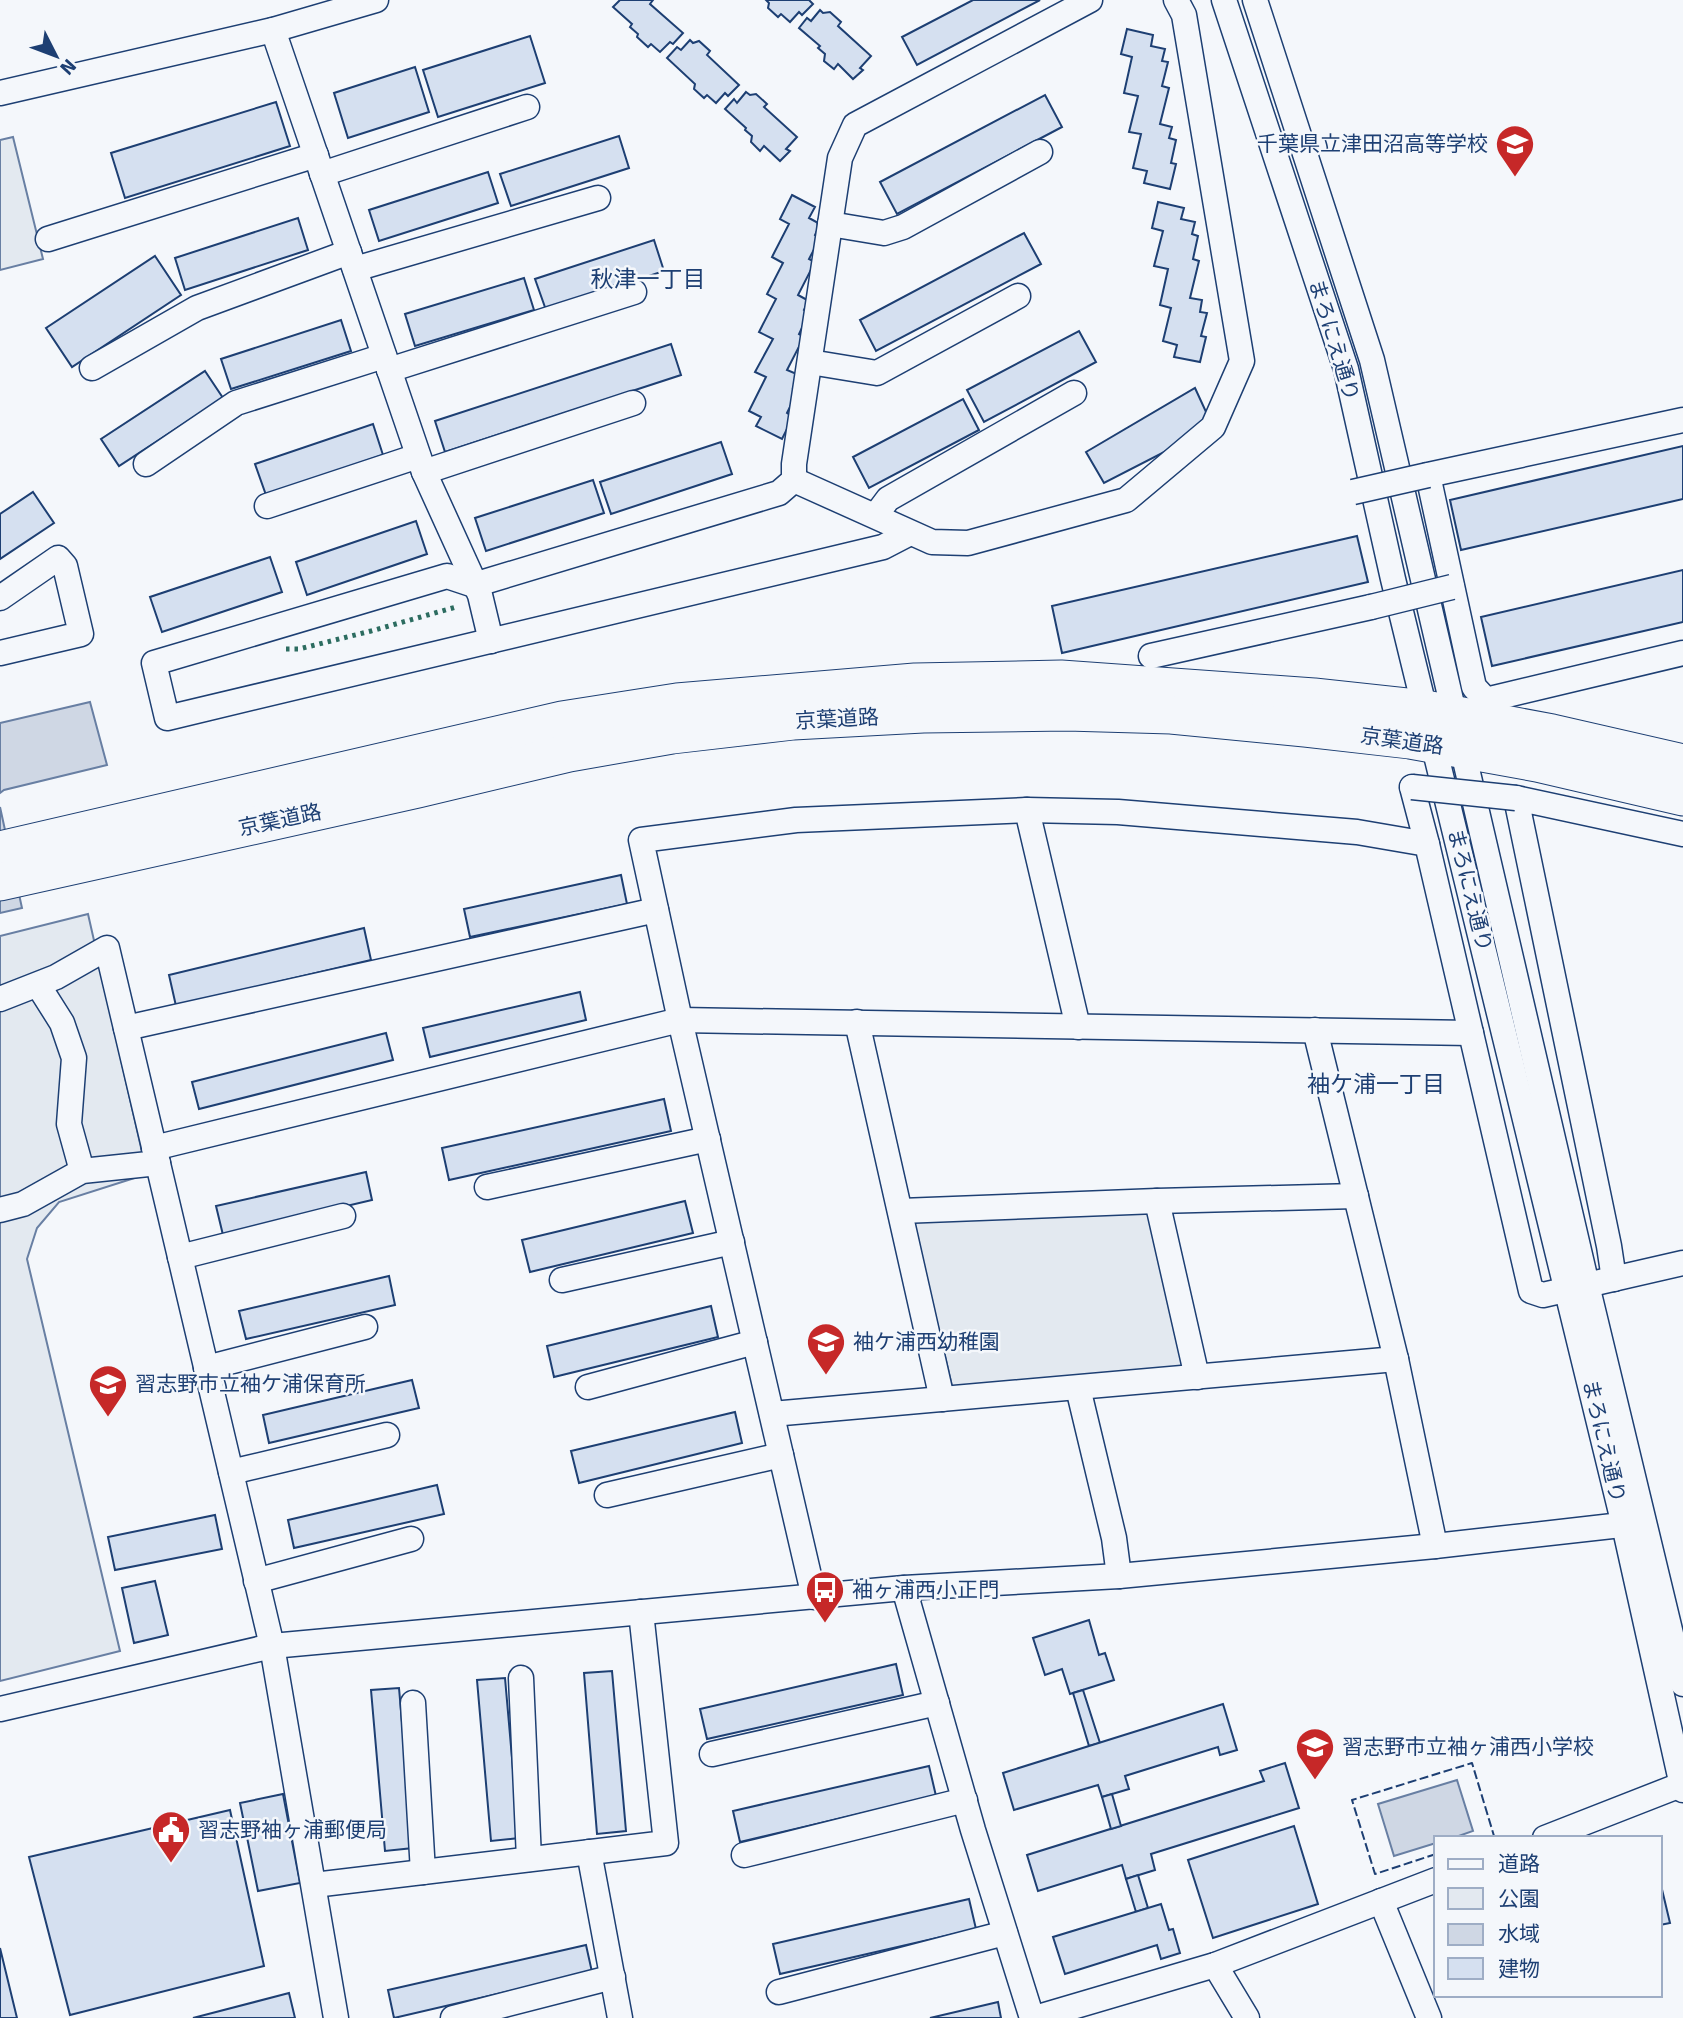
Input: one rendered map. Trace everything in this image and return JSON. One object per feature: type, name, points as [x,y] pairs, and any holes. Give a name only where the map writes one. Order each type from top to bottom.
[{"type":"highway","name":"京葉道路","points":[[0,882],[21,856],[562,720],[677,702],[915,682],[1060,679],[1314,696],[1440,712],[1552,733],[1683,763]]},
{"type":"highway","name":"京葉道路","points":[[21,856],[418,789],[569,753],[672,735],[793,721],[923,714],[1067,712],[1171,715],[1410,740],[1550,766],[1683,797]]},
{"type":"street","points":[[0,93],[273,30],[376,0]]},
{"type":"street","points":[[910,533],[883,547],[166,718],[154,663],[447,576],[474,585],[779,493],[794,480],[794,464],[839,158],[855,125],[1090,0]]},
{"type":"street","points":[[794,480],[932,542],[968,543],[1126,500],[1213,427],[1242,361],[1184,15],[1176,0]]},
{"type":"street","name":"まろにえ通り","points":[[1224,0],[1346,369],[1440,712],[1633,1524],[1666,1620],[1683,1684]]},
{"type":"street","name":"まろにえ通り","points":[[1255,0],[1372,360],[1440,712]]},
{"type":"street","points":[[273,30],[421,464],[480,595],[491,641]]},
{"type":"street","points":[[48,239],[527,107]]},
{"type":"street","points":[[830,224],[884,233],[903,227],[1040,152]]},
{"type":"street","points":[[92,368],[197,308],[352,261],[598,198]]},
{"type":"street","points":[[146,464],[236,402],[387,363],[634,292]]},
{"type":"street","points":[[810,362],[877,373],[1018,296]]},
{"type":"street","points":[[876,515],[888,499],[1074,393]]},
{"type":"street","points":[[267,506],[633,403]]},
{"type":"street","points":[[1353,492],[1683,420]]},
{"type":"street","points":[[1427,475],[1474,687],[1486,700],[1683,653]]},
{"type":"street","points":[[0,598],[58,558],[65,566],[81,634],[0,653]]},
{"type":"street","points":[[1151,656],[1452,587]]},
{"type":"street","points":[[1683,834],[1516,799],[1412,788],[1531,1290],[1543,1295],[1683,1263]]},
{"type":"street","points":[[1516,799],[1614,1279]]},
{"type":"street","points":[[814,1597],[641,840],[796,820],[1027,810],[1118,811],[1357,832],[1427,844]]},
{"type":"street","points":[[1027,810],[1078,1027]]},
{"type":"street","points":[[126,1028],[656,910]]},
{"type":"street","points":[[0,999],[38,985],[107,948],[272,1646],[336,2018]]},
{"type":"street","points":[[38,985],[62,1023],[74,1058],[74,1093],[69,1124],[82,1171]]},
{"type":"street","points":[[0,1210],[23,1204],[82,1171],[156,1155],[680,1020],[1471,1033]]},
{"type":"street","points":[[857,1022],[942,1399]]},
{"type":"street","points":[[1315,1030],[1396,1359],[1435,1546]]},
{"type":"street","points":[[487,1187],[708,1139]]},
{"type":"street","points":[[901,1211],[1356,1196]]},
{"type":"street","points":[[1157,1201],[1197,1377]]},
{"type":"street","points":[[180,1257],[343,1216]]},
{"type":"street","points":[[562,1280],[732,1242]]},
{"type":"street","points":[[206,1368],[365,1327]]},
{"type":"street","points":[[589,1387],[755,1342]]},
{"type":"street","points":[[772,1415],[1396,1359]]},
{"type":"street","points":[[1079,1388],[1114,1538],[1119,1576]]},
{"type":"street","points":[[231,1472],[387,1435]]},
{"type":"street","points":[[607,1495],[781,1455]]},
{"type":"street","points":[[0,1709],[272,1646],[904,1588],[1119,1576],[1633,1524]]},
{"type":"street","points":[[256,1581],[411,1539]]},
{"type":"street","points":[[904,1588],[965,1800],[1033,2018],[1214,1965],[1434,1881]]},
{"type":"street","points":[[314,1885],[666,1843],[640,1612]]},
{"type":"street","name":"まろにえ通り","points":[[1666,1620],[1683,1786]]},
{"type":"street","points":[[521,1678],[529,1859]]},
{"type":"street","points":[[413,1703],[423,1872]]},
{"type":"street","points":[[712,1754],[937,1703]]},
{"type":"street","points":[[1550,1836],[1683,1786]]},
{"type":"street","points":[[744,1855],[965,1800]]},
{"type":"street","points":[[589,1852],[620,2018]]},
{"type":"street","points":[[1381,1901],[1429,2018]]},
{"type":"street","points":[[779,1992],[1005,1933]]},
{"type":"street","points":[[1214,1965],[1247,2018]]},
{"type":"street","points":[[453,2018],[613,1978]]},
{"type":"green space","points":[[13,137],[43,259],[0,270],[0,140]]},
{"type":"green space","points":[[88,914],[147,1174],[59,1202],[37,1228],[27,1259],[120,1651],[0,1681],[0,936]]},
{"type":"green space","points":[[1152,1209],[1187,1369],[953,1390],[912,1217]]},
{"type":"water","points":[[90,702],[107,765],[0,793],[0,723]]},
{"type":"water","points":[[0,807],[22,908],[0,913]]},
{"type":"water","points":[[1457,1780],[1473,1831],[1459,1836],[1434,1836],[1434,1844],[1394,1856],[1378,1804]]},
{"type":"building","points":[[620,0],[653,0],[650,4],[683,33],[673,44],[670,42],[660,52],[651,44],[648,47],[630,27],[632,24],[613,7]]},
{"type":"building","points":[[766,0],[809,0],[813,4],[802,15],[799,12],[790,22],[781,14],[778,17],[768,8],[769,3]]},
{"type":"building","points":[[973,0],[1040,0],[917,65],[902,37]]},
{"type":"building","points":[[820,10],[823,13],[830,12],[841,22],[838,26],[871,56],[860,68],[863,70],[853,79],[838,64],[834,69],[824,61],[825,54],[818,48],[820,46],[799,28],[807,18],[811,21]]},
{"type":"building","points":[[1127,29],[1153,35],[1151,46],[1165,49],[1162,61],[1168,62],[1162,86],[1169,88],[1160,124],[1172,127],[1169,138],[1176,140],[1171,163],[1176,164],[1170,189],[1144,183],[1147,171],[1133,168],[1141,134],[1129,132],[1138,96],[1124,93],[1132,57],[1121,54]]},
{"type":"building","points":[[530,36],[545,83],[438,117],[423,70]]},
{"type":"building","points":[[690,40],[693,43],[699,41],[710,51],[707,55],[739,85],[728,96],[725,93],[716,103],[707,95],[704,98],[694,89],[695,84],[667,58],[677,47],[681,50]]},
{"type":"building","points":[[415,67],[429,112],[348,138],[334,93]]},
{"type":"building","points":[[746,92],[750,95],[756,94],[767,104],[764,107],[797,137],[786,149],[790,151],[780,161],[764,146],[760,151],[751,142],[752,136],[746,128],[725,109],[734,99],[737,103]]},
{"type":"building","points":[[1045,95],[1062,127],[897,214],[880,182]]},
{"type":"building","points":[[276,102],[290,146],[125,198],[111,153]]},
{"type":"building","points":[[619,136],[629,168],[511,206],[500,174]]},
{"type":"building","points":[[488,172],[498,203],[379,241],[369,210]]},
{"type":"building","points":[[792,195],[815,207],[809,218],[820,224],[815,235],[820,238],[809,259],[815,262],[798,295],[809,301],[804,310],[809,313],[799,334],[804,337],[787,370],[799,375],[793,388],[798,391],[787,413],[793,417],[782,439],[756,426],[761,417],[749,411],[766,377],[755,372],[773,339],[759,332],[776,299],[767,294],[783,263],[772,257],[789,224],[780,219]]},
{"type":"building","points":[[1158,202],[1184,208],[1181,219],[1195,222],[1192,234],[1198,236],[1193,259],[1199,261],[1190,298],[1202,300],[1200,312],[1207,313],[1201,336],[1206,337],[1200,362],[1174,357],[1177,345],[1163,341],[1171,308],[1160,305],[1168,269],[1154,266],[1163,231],[1152,228]]},
{"type":"building","points":[[298,218],[308,250],[185,290],[175,258]]},
{"type":"building","points":[[1024,233],[1041,264],[876,351],[860,320]]},
{"type":"building","points":[[654,240],[664,271],[546,310],[535,279]]},
{"type":"building","points":[[155,256],[181,295],[72,367],[46,328]]},
{"type":"building","points":[[524,278],[534,310],[415,346],[405,314]]},
{"type":"building","points":[[341,320],[351,351],[231,389],[221,359]]},
{"type":"building","points":[[1079,331],[1096,362],[984,422],[967,390]]},
{"type":"building","points":[[671,344],[681,375],[445,452],[435,421]]},
{"type":"building","points":[[205,371],[223,398],[119,466],[101,439]]},
{"type":"building","points":[[1195,388],[1213,427],[1104,483],[1086,452]]},
{"type":"building","points":[[963,399],[979,430],[869,488],[853,457]]},
{"type":"building","points":[[373,424],[383,455],[266,495],[255,464]]},
{"type":"building","points":[[721,442],[732,474],[611,514],[600,482]]},
{"type":"building","points":[[1683,446],[1683,499],[1461,550],[1450,500]]},
{"type":"building","points":[[593,480],[604,513],[486,551],[475,518]]},
{"type":"building","points":[[33,492],[54,523],[0,559],[0,514]]},
{"type":"building","points":[[416,521],[427,554],[307,595],[296,562]]},
{"type":"building","points":[[1357,536],[1368,582],[1062,653],[1052,606]]},
{"type":"building","points":[[270,557],[282,592],[162,632],[150,597]]},
{"type":"building","points":[[1683,570],[1683,622],[1492,666],[1481,617]]},
{"type":"building","points":[[621,875],[627,904],[470,937],[464,909]]},
{"type":"building","points":[[364,928],[371,960],[176,1006],[169,975]]},
{"type":"building","points":[[580,992],[586,1020],[430,1057],[423,1028]]},
{"type":"building","points":[[386,1033],[393,1060],[199,1109],[192,1082]]},
{"type":"building","points":[[664,1099],[671,1131],[449,1180],[442,1148]]},
{"type":"building","points":[[366,1172],[372,1200],[223,1235],[216,1206]]},
{"type":"building","points":[[685,1201],[693,1233],[530,1272],[522,1240]]},
{"type":"building","points":[[389,1276],[395,1305],[246,1339],[239,1311]]},
{"type":"building","points":[[711,1306],[718,1337],[554,1377],[547,1346]]},
{"type":"building","points":[[412,1380],[419,1408],[269,1443],[263,1415]]},
{"type":"building","points":[[735,1412],[742,1443],[579,1483],[571,1451]]},
{"type":"building","points":[[437,1485],[444,1514],[294,1548],[288,1520]]},
{"type":"building","points":[[215,1515],[222,1549],[115,1570],[108,1537]]},
{"type":"building","points":[[155,1581],[168,1635],[134,1643],[122,1588]]},
{"type":"building","points":[[1089,1620],[1099,1655],[1105,1653],[1114,1680],[1070,1694],[1062,1669],[1045,1675],[1033,1638]]},
{"type":"building","points":[[896,1664],[903,1695],[707,1739],[700,1709]]},
{"type":"building","points":[[612,1671],[626,1831],[597,1834],[584,1673]]},
{"type":"building","points":[[505,1678],[519,1838],[491,1841],[477,1680]]},
{"type":"building","points":[[399,1688],[413,1848],[385,1851],[371,1690]]},
{"type":"building","points":[[1083,1690],[1100,1743],[1089,1746],[1073,1693]]},
{"type":"building","points":[[1223,1704],[1237,1750],[1220,1755],[1218,1747],[1125,1776],[1129,1789],[1102,1797],[1098,1785],[1014,1810],[1003,1773]]},
{"type":"building","points":[[1285,1763],[1299,1808],[1151,1854],[1155,1870],[1126,1879],[1122,1865],[1038,1891],[1027,1855],[1264,1781],[1260,1771]]},
{"type":"building","points":[[929,1766],[936,1796],[740,1842],[733,1811]]},
{"type":"building","points":[[283,1794],[300,1883],[258,1891],[240,1803]]},
{"type":"building","points":[[1112,1794],[1121,1826],[1111,1829],[1102,1797]]},
{"type":"building","points":[[230,1810],[264,1966],[70,2015],[29,1857]]},
{"type":"building","points":[[1294,1826],[1318,1904],[1213,1938],[1188,1860]]},
{"type":"building","points":[[1138,1875],[1148,1908],[1136,1912],[1126,1879]]},
{"type":"building","points":[[1662,1889],[1670,1923],[1662,1925]]},
{"type":"building","points":[[969,1899],[976,1929],[780,1974],[773,1944]]},
{"type":"building","points":[[1161,1904],[1169,1930],[1173,1929],[1180,1953],[1161,1959],[1157,1945],[1065,1974],[1053,1937]]},
{"type":"building","points":[[586,1945],[592,1972],[394,2018],[388,1990]]},
{"type":"building","points":[[0,1948],[17,2018],[0,2018]]},
{"type":"building","points":[[289,1993],[295,2018],[193,2018]]},
{"type":"building","points":[[998,2002],[1001,2018],[930,2018]]},
{"type":"hedge","points":[[286,649],[299,649],[456,607]]},
{"type":"fence","points":[[1434,1855],[1375,1874],[1352,1800],[1472,1763],[1494,1836]]},
{"type":"place","name":"千葉県立津田沼高等学校","points":[[1515,178]]},
{"type":"place","name":"袖ケ浦西幼稚園","points":[[826,1376]]},
{"type":"place","name":"習志野市立袖ケ浦保育所","points":[[108,1418]]},
{"type":"place","name":"袖ヶ浦西小正門","points":[[825,1624]]},
{"type":"place","name":"習志野市立袖ヶ浦西小学校","points":[[1315,1781]]},
{"type":"place","name":"習志野袖ヶ浦郵便局","points":[[171,1864]]},
{"type":"district","name":"秋津一丁目","points":[[648,279]]},
{"type":"district","name":"袖ケ浦一丁目","points":[[1376,1084]]}]
